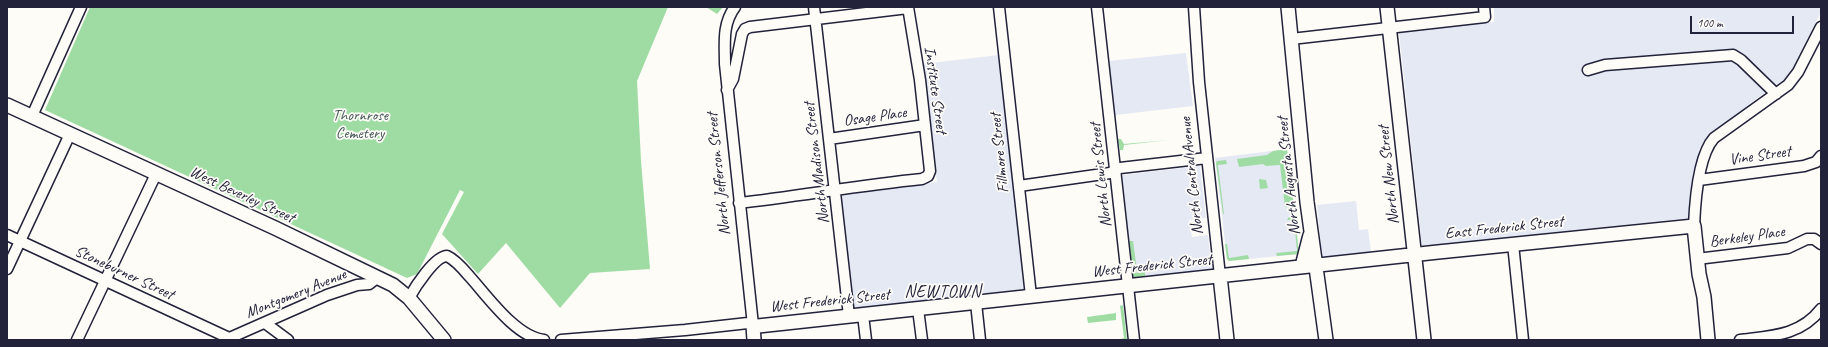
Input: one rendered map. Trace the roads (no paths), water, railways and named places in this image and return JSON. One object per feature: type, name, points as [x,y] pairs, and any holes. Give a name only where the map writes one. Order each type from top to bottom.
[{"type":"main road","name":"North Augusta Street","points":[[1288,7],[1311,231],[1317,265],[1326,340]]},
{"type":"main road","name":"North New Street","points":[[1387,7],[1424,340]]},
{"type":"main road","name":"West Beverley Street","points":[[7,105],[397,287],[410,298],[444,340]]},
{"type":"main road","name":"East Frederick Street","points":[[1317,265],[1694,226]]},
{"type":"main road","points":[[1694,226],[1697,259],[1704,297],[1708,340]]},
{"type":"main road","points":[[1302,266],[1311,231]]},
{"type":"main road","name":"West Frederick Street","points":[[753,325],[758,326],[976,303],[1317,265]]},
{"type":"main road","name":"North Central Avenue","points":[[1220,276],[1227,340]]},
{"type":"main road","name":"North Jefferson Street","points":[[753,325],[754,340]]},
{"type":"street","points":[[32,116],[81,7]]},
{"type":"street","name":"North Jefferson Street","points":[[735,7],[728,18],[726,28],[725,64],[753,325]]},
{"type":"street","name":"North Madison Street","points":[[814,7],[849,316]]},
{"type":"street","name":"Fillmore Street","points":[[999,7],[1031,296]]},
{"type":"street","name":"North Lewis Street","points":[[1097,7],[1134,340]]},
{"type":"street","name":"North Central Avenue","points":[[1194,7],[1198,77],[1220,276]]},
{"type":"street","points":[[727,90],[734,79],[742,34],[750,27],[908,8]]},
{"type":"street","name":"Institute Street","points":[[835,189],[922,179],[928,176],[930,171],[920,80],[908,8]]},
{"type":"street","points":[[1292,39],[1389,28],[1484,12]]},
{"type":"street","points":[[1694,226],[1699,180],[1704,154],[1714,138],[1788,85],[1798,72],[1821,27]]},
{"type":"street","points":[[1588,70],[1605,65],[1733,55],[1741,60],[1776,94]]},
{"type":"street","name":"Osage Place","points":[[829,138],[925,125]]},
{"type":"street","points":[[7,269],[70,134]]},
{"type":"street","name":"Vine Street","points":[[1699,180],[1804,166],[1816,162],[1821,156]]},
{"type":"street","points":[[1019,186],[1110,173],[1120,168],[1207,158]]},
{"type":"street","points":[[78,340],[156,174]]},
{"type":"street","points":[[739,203],[835,189]]},
{"type":"street","name":"Stoneburner Street","points":[[7,235],[227,339]]},
{"type":"street","name":"Berkeley Place","points":[[1697,259],[1788,248],[1807,239],[1814,239],[1821,244]]},
{"type":"street","points":[[1513,244],[1523,340]]},
{"type":"street","points":[[410,298],[414,289],[437,259],[447,256],[465,272],[520,330],[533,338],[544,340]]},
{"type":"street","name":"Montgomery Avenue","points":[[227,339],[328,295],[357,285],[368,284],[378,277]]},
{"type":"street","points":[[976,303],[980,340]]},
{"type":"street","points":[[918,309],[922,340]]},
{"type":"street","points":[[1740,340],[1780,334],[1798,329],[1809,322],[1821,309]]},
{"type":"street","points":[[863,314],[866,340]]},
{"type":"street","points":[[265,322],[288,340]]},
{"type":"street","name":"West Frederick Street","points":[[561,340],[686,330],[748,323],[753,325]]},
{"type":"district","name":"NEWTOWN","points":[[943,293]]},
{"type":"park label","name":"Thornrose Cemetery","points":[[360,125]]}]
